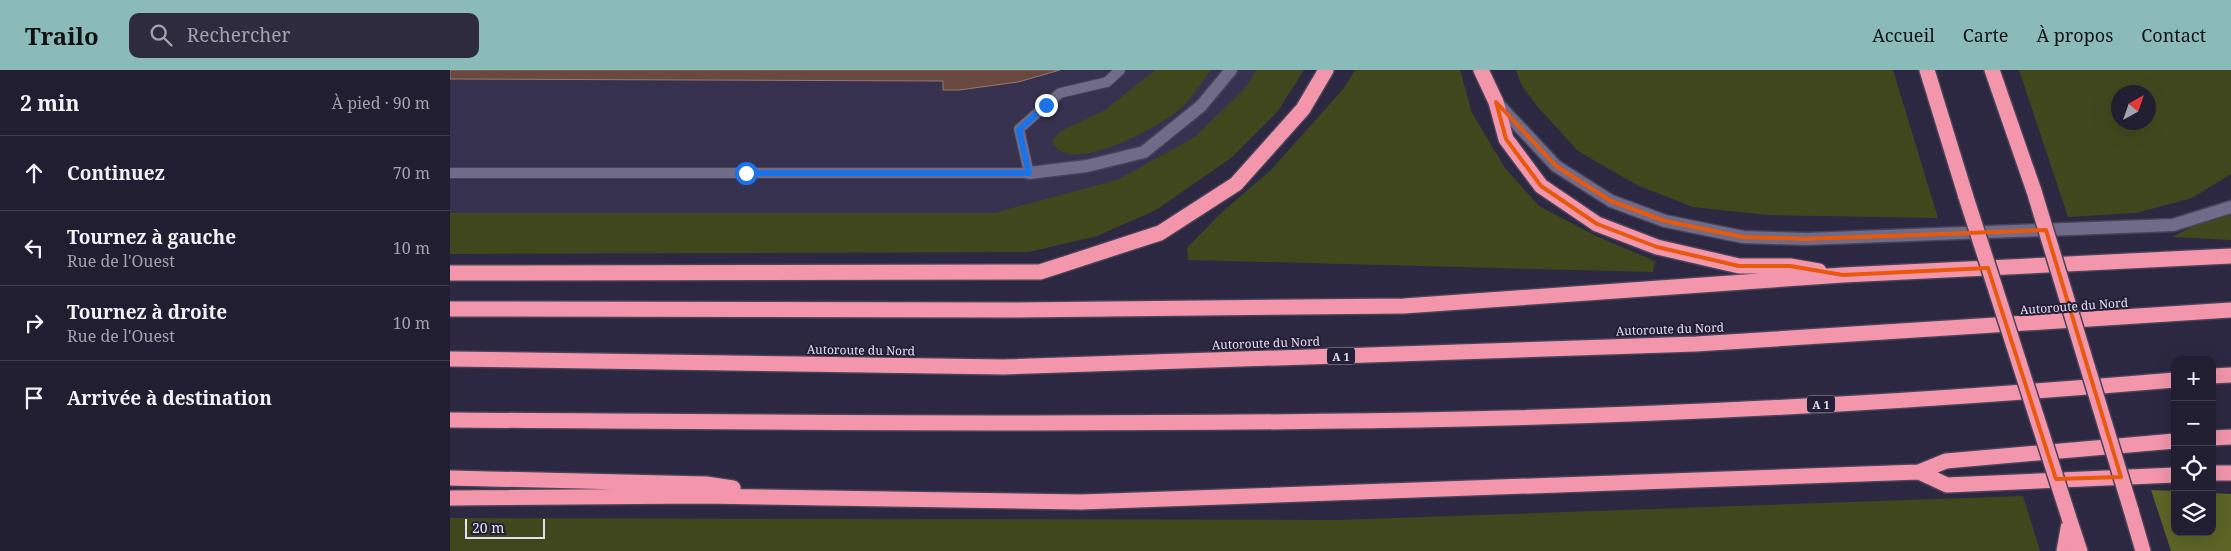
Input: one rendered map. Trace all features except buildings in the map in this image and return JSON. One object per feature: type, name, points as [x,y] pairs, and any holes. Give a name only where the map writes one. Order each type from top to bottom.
[{"type":"highway","points":[[450,273],[1040,272],[1160,233],[1236,184],[1303,109],[1326,70]]},
{"type":"highway","points":[[1481,70],[1496,102],[1506,139],[1541,186],[1597,224],[1657,246],[1739,266],[1790,266],[1843,275]]},
{"type":"highway","points":[[1927,70],[2080,551]]},
{"type":"highway","points":[[1994,71],[2034,191],[2144,551]]},
{"type":"highway","points":[[450,309],[1013,310],[1404,306],[1843,275],[2231,256]]},
{"type":"highway","name":"Autoroute du Nord","points":[[450,359],[1004,367],[1696,344],[2231,310]]},
{"type":"highway","points":[[2216,376],[2231,375]]},
{"type":"highway","name":"A 1","points":[[450,420],[1000,423],[1466,419],[1988,395],[2171,380]]},
{"type":"highway","points":[[2216,438],[2231,437]]},
{"type":"highway","points":[[450,498],[702,496],[1081,502],[1919,472],[1946,461],[2171,441]]},
{"type":"highway","points":[[1919,472],[1947,485],[2171,475]]},
{"type":"highway","points":[[2216,473],[2231,473]]},
{"type":"highway","points":[[450,478],[706,484],[801,498]]},
{"type":"highway","points":[[2064,551],[2070,521]]},
{"type":"street","points":[[1029,173],[1087,166],[1144,152],[1201,106],[1231,70]]},
{"type":"street","points":[[1496,102],[1556,166],[1611,201],[1665,221],[1743,236],[1806,239],[2173,225],[2231,207]]},
{"type":"lane","points":[[450,173],[1029,173],[1019,130],[1060,93],[1107,82],[1120,70]]},
{"type":"highlighted area","points":[[1496,102],[1556,166],[1611,201],[1665,221],[1743,237],[1806,239],[2046,230],[2121,477],[2056,479],[1988,268],[1843,275],[1790,266],[1739,266],[1657,247],[1597,224],[1541,186],[1506,139]]},
{"type":"shaded area","points":[[450,70],[1272,70],[1202,160],[958,230],[450,232]]},
{"type":"green space","points":[[1155,70],[1211,70],[1180,109],[1154,127],[1135,137],[1094,152],[1076,154],[1061,151],[1052,141],[1061,131],[1105,110]]},
{"type":"green space","points":[[1256,70],[1304,70],[1278,111],[1231,158],[1156,210],[1097,236],[1029,252],[450,254],[450,213],[994,213],[1117,180],[1195,137],[1246,87]]},
{"type":"green space","points":[[1355,70],[1460,70],[1472,113],[1505,168],[1539,206],[1598,237],[1655,261],[1653,272],[1188,260],[1187,248],[1221,213],[1271,170],[1344,88]]},
{"type":"green space","points":[[1516,70],[1893,70],[1938,218],[1768,215],[1693,207],[1637,185],[1578,151],[1537,106],[1521,84]]},
{"type":"green space","points":[[2019,70],[2231,70],[2231,174],[2192,198],[2136,213],[2068,217]]},
{"type":"green space","points":[[2231,207],[2231,240],[2172,237]]},
{"type":"green space","points":[[2151,490],[2171,491],[2171,536],[2216,536],[2216,493],[2231,494],[2231,551],[2171,551]]},
{"type":"green space","points":[[2023,496],[2040,551],[450,551],[450,518],[1337,520]]},
{"type":"route","points":[[746,173],[1029,173],[1019,130],[1046,105]]}]
